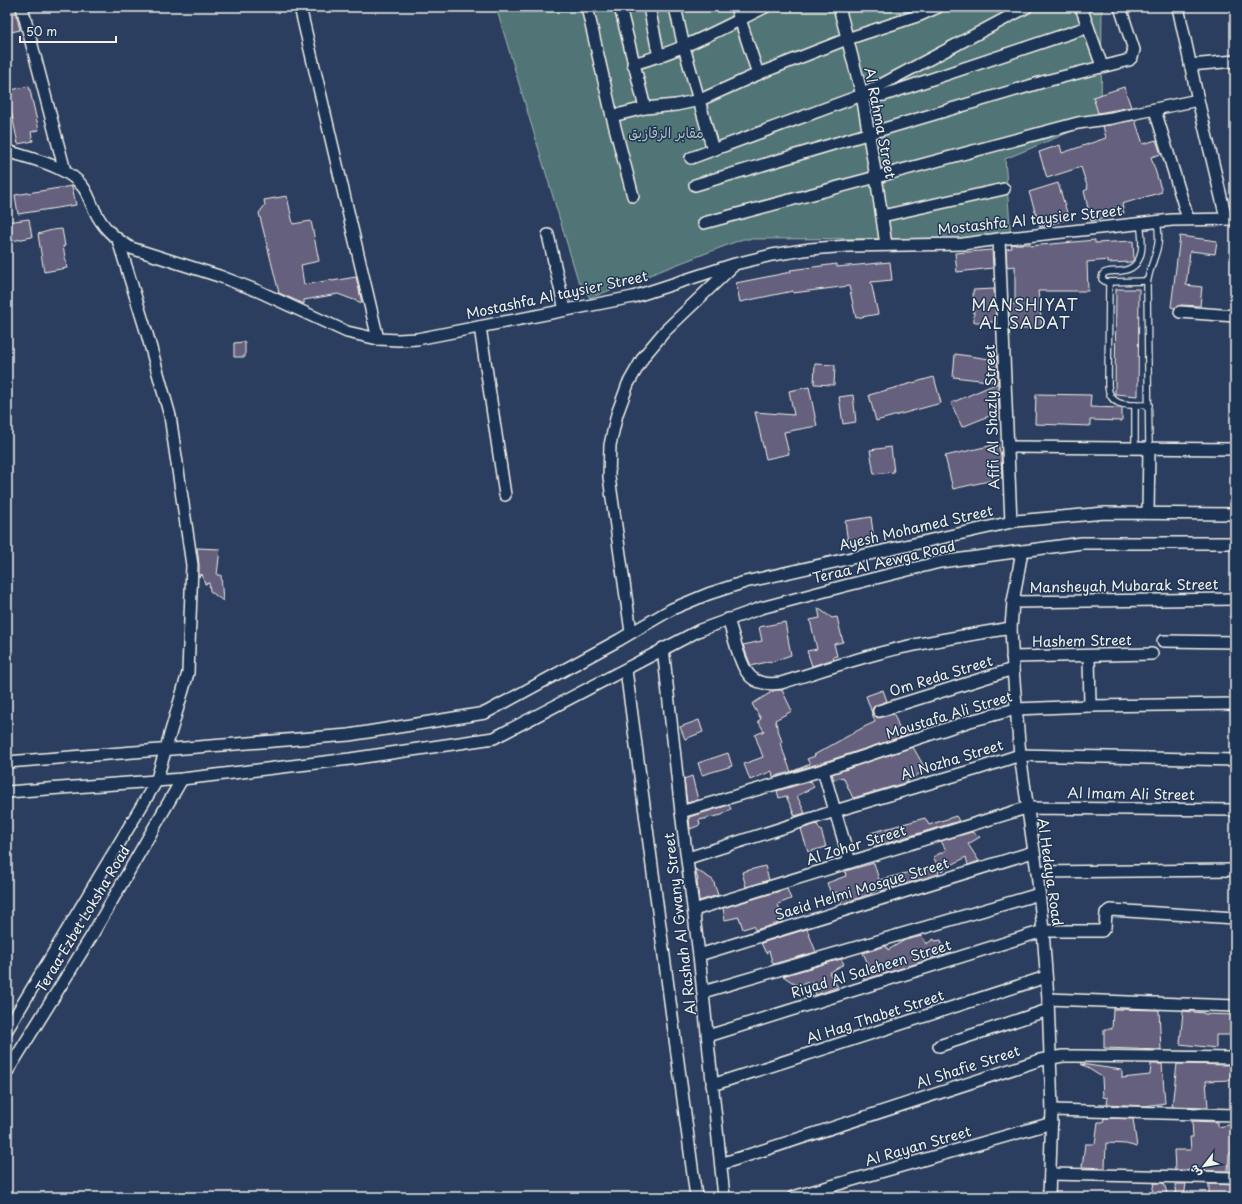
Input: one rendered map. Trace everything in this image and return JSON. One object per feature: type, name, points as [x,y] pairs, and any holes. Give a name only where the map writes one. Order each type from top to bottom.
[{"type":"street","points":[[22,7],[65,171]]},
{"type":"street","points":[[300,7],[378,339]]},
{"type":"street","points":[[587,7],[612,116],[633,196]]},
{"type":"street","points":[[620,7],[645,108]]},
{"type":"street","points":[[649,7],[659,57]]},
{"type":"street","points":[[675,7],[684,47],[714,150]]},
{"type":"street","points":[[736,7],[758,74]]},
{"type":"street","points":[[633,64],[659,57],[684,47],[765,7]]},
{"type":"street","name":"Al Rahma Street","points":[[839,7],[864,94],[886,245]]},
{"type":"street","points":[[612,116],[645,108],[676,105],[700,100],[758,74],[847,39],[920,15],[938,7]]},
{"type":"street","points":[[691,158],[864,94],[1027,7]]},
{"type":"street","points":[[1081,7],[1102,66]]},
{"type":"street","points":[[695,185],[1046,81],[1129,60],[1134,54],[1134,47],[1120,7]]},
{"type":"street","points":[[1178,7],[1198,100],[1231,218]]},
{"type":"street","points":[[864,94],[872,96],[884,95],[1088,27]]},
{"type":"street","points":[[1190,65],[1235,61]]},
{"type":"street","points":[[704,223],[1078,123],[1155,110],[1198,100]]},
{"type":"street","points":[[1155,110],[1188,219]]},
{"type":"street","name":"Mostashfa Al taysier Street","points":[[7,151],[54,166],[75,178],[83,187],[100,221],[108,231],[118,240],[132,248],[219,276],[258,291],[347,332],[378,339],[417,339],[633,297],[735,264],[810,249],[848,246],[963,244],[1140,223],[1188,219],[1231,218]]},
{"type":"street","points":[[882,216],[1004,189]]},
{"type":"street","points":[[548,235],[565,310]]},
{"type":"street","name":"Afifi Al Shazly Street","points":[[999,239],[1011,522]]},
{"type":"street","name":"Teraa Ezbet Loksha Road","points":[[7,1030],[156,782],[188,672],[192,565],[170,416],[118,240]]},
{"type":"street","points":[[632,632],[609,477],[610,445],[617,414],[628,384],[644,356],[664,331],[735,264]]},
{"type":"street","points":[[1180,312],[1235,316]]},
{"type":"street","points":[[480,327],[505,495]]},
{"type":"street","points":[[1008,447],[1235,449]]},
{"type":"street","points":[[1148,513],[1149,448]]},
{"type":"street","name":"Ayesh Mohamed Street","points":[[7,762],[349,735],[485,713],[619,640],[672,609],[708,594],[745,582],[1011,522],[1105,513],[1235,514]]},
{"type":"street","name":"Teraa Al Aewga Road","points":[[7,792],[156,782],[358,758],[494,738],[700,630],[761,608],[836,588],[940,562],[1082,543],[1235,543]]},
{"type":"street","name":"Al Hedaya Road","points":[[1022,551],[1013,602],[1011,628],[1012,657],[1026,808],[1037,872],[1048,999],[1052,1110],[1049,1197]]},
{"type":"street","name":"Mansheyah Mubarak Street","points":[[1013,602],[1235,599]]},
{"type":"street","points":[[728,619],[744,670],[751,678],[760,683],[770,684],[780,683],[899,648],[956,636],[1011,628]]},
{"type":"street","points":[[1163,641],[1235,642]]},
{"type":"street","name":"Al Rashah Al Gwany Street","points":[[664,648],[681,812],[688,858],[708,1036],[724,1197]]},
{"type":"street","name":"Hashem Street","points":[[1012,657],[1152,654]]},
{"type":"street","points":[[1089,656],[1090,706]]},
{"type":"street","name":"Om Reda Street","points":[[879,711],[1013,669]]},
{"type":"street","name":"Al Rashah Al Gwany Street","points":[[626,670],[696,1197]]},
{"type":"street","name":"Moustafa Ali Street","points":[[681,812],[823,770],[970,721],[1016,709],[1090,706],[1235,704]]},
{"type":"street","name":"Al Nozha Street","points":[[688,858],[835,811],[1020,755],[1235,760]]},
{"type":"street","points":[[823,770],[850,862]]},
{"type":"street","name":"Teraa Ezbet Loksha Road","points":[[7,1072],[91,937],[182,779]]},
{"type":"street","name":"Al Imam Ali Street","points":[[1026,808],[1235,810]]},
{"type":"street","name":"Al Zohor Street","points":[[694,910],[1026,808]]},
{"type":"street","name":"Saeid Helmi Mosque Street","points":[[699,954],[1033,852]]},
{"type":"street","points":[[1037,872],[1235,870]]},
{"type":"street","points":[[703,992],[1039,894]]},
{"type":"street","name":"Riyad Al Saleheen Street","points":[[708,1036],[1043,930],[1102,930],[1105,927],[1106,914],[1111,910],[1235,918]]},
{"type":"street","name":"Al Hag Thabet Street","points":[[712,1085],[1046,977]]},
{"type":"street","points":[[1048,999],[1235,1006]]},
{"type":"street","points":[[939,1046],[1048,1010]]},
{"type":"street","name":"Al Shafie Street","points":[[721,1164],[1022,1065],[1051,1058],[1075,1056],[1235,1058]]},
{"type":"street","points":[[1052,1110],[1235,1115]]},
{"type":"street","name":"Al Rayan Street","points":[[793,1197],[1052,1123]]},
{"type":"street","points":[[1050,1174],[1235,1178]]},
{"type":"lane","points":[[1149,448],[1147,281],[1158,248],[1159,234],[1157,222]]},
{"type":"lane","points":[[1140,223],[1142,242],[1138,262],[1130,268],[1104,272],[1102,279],[1106,282],[1147,281]]},
{"type":"lane","points":[[1109,282],[1108,390],[1112,398],[1120,404],[1148,405]]},
{"type":"lane","points":[[1135,405],[1135,448]]},
{"type":"green space","name":"مقابر الزقازيق","points":[[496,7],[1102,7],[1101,119],[1005,159],[1011,238],[743,239],[590,298],[578,280]]},
{"type":"building","points":[[16,13],[20,30],[7,33],[7,15]]},
{"type":"building","points":[[29,86],[39,130],[31,132],[33,141],[18,144],[7,91]]},
{"type":"building","points":[[1124,87],[1131,107],[1098,113],[1093,97]]},
{"type":"building","points":[[1135,120],[1143,144],[1156,140],[1161,154],[1151,157],[1162,192],[1122,204],[1124,213],[1091,221],[1084,191],[1088,189],[1081,167],[1047,178],[1039,152],[1060,145],[1062,153],[1106,138],[1103,126]]},
{"type":"building","points":[[1058,183],[1069,219],[1040,227],[1029,192]]},
{"type":"building","points":[[72,186],[76,205],[18,214],[15,195]]},
{"type":"building","points":[[287,196],[293,224],[311,221],[319,261],[301,265],[304,285],[356,277],[362,303],[338,294],[304,300],[304,304],[279,293],[259,213],[265,205],[264,200]]},
{"type":"building","points":[[29,219],[32,237],[7,242],[7,222]]},
{"type":"building","points":[[62,229],[67,268],[44,272],[38,234]]},
{"type":"building","points":[[1180,236],[1217,241],[1215,254],[1190,251],[1186,285],[1202,287],[1200,306],[1181,305],[1175,308],[1171,307]]},
{"type":"building","points":[[1095,240],[1095,243],[1133,241],[1134,259],[1131,262],[1108,263],[1108,260],[1087,262],[1088,291],[1038,291],[1042,327],[1014,330],[1013,321],[1009,321],[1009,305],[1015,304],[1015,266],[1007,267],[1006,249],[1012,248],[1011,245],[1016,244],[1030,244],[1030,246]]},
{"type":"building","points":[[992,250],[993,268],[957,272],[955,253]]},
{"type":"building","points":[[890,262],[892,280],[871,282],[878,314],[856,318],[849,286],[793,293],[793,291],[740,302],[736,283],[791,272],[790,270],[837,264],[837,267]]},
{"type":"building","points":[[994,289],[996,322],[974,322],[973,290]]},
{"type":"building","points":[[1116,289],[1139,289],[1138,396],[1115,394]]},
{"type":"building","points":[[245,342],[245,357],[234,357],[234,343]]},
{"type":"building","points":[[955,354],[997,360],[998,382],[953,377]]},
{"type":"building","points":[[815,364],[835,365],[834,385],[814,384]]},
{"type":"building","points":[[934,377],[941,403],[876,421],[869,395]]},
{"type":"building","points":[[998,383],[999,412],[962,427],[951,403]]},
{"type":"building","points":[[809,387],[817,426],[784,432],[789,454],[766,459],[755,412],[794,415],[789,391]]},
{"type":"building","points":[[1036,394],[1091,395],[1090,407],[1122,408],[1122,421],[1090,420],[1090,426],[1035,424]]},
{"type":"building","points":[[853,395],[856,422],[843,424],[839,397]]},
{"type":"building","points":[[998,444],[1001,455],[1002,478],[953,489],[945,456]]},
{"type":"building","points":[[891,447],[894,472],[874,474],[870,450]]},
{"type":"building","points":[[871,517],[874,540],[848,543],[845,521]]},
{"type":"building","points":[[197,548],[220,549],[217,575],[221,575],[223,601],[210,591],[209,583],[205,584],[202,574],[199,577]]},
{"type":"building","points":[[818,608],[832,618],[837,617],[843,642],[834,644],[837,656],[833,657],[834,659],[812,666],[807,651],[817,649],[810,620],[820,618]]},
{"type":"building","points":[[785,622],[791,655],[771,662],[751,666],[743,645],[762,641],[759,627]]},
{"type":"building","points":[[775,690],[782,690],[792,711],[775,720],[782,742],[780,743],[791,772],[773,777],[772,771],[750,780],[744,764],[763,757],[755,735],[764,731],[758,721],[761,719],[752,704]]},
{"type":"building","points":[[883,690],[887,701],[874,706],[872,713],[878,718],[894,714],[900,730],[907,727],[910,734],[821,763],[793,771],[810,764],[807,759],[875,722],[866,696]]},
{"type":"building","points":[[699,720],[703,732],[685,739],[680,727]]},
{"type":"building","points":[[913,747],[926,770],[907,781],[908,782],[853,798],[843,777],[834,780],[832,774]]},
{"type":"building","points":[[728,753],[732,766],[702,775],[698,763]]},
{"type":"building","points":[[692,776],[698,800],[687,803],[684,779]]},
{"type":"building","points":[[811,781],[814,787],[797,796],[805,813],[795,816],[786,796],[779,798],[777,791]]},
{"type":"building","points":[[729,805],[731,809],[722,815],[699,820],[700,825],[690,829],[689,817]]},
{"type":"building","points":[[956,816],[959,821],[874,847],[870,833],[925,818],[929,825]]},
{"type":"building","points":[[817,824],[821,830],[826,847],[808,852],[801,829]]},
{"type":"building","points":[[972,832],[980,837],[968,844],[979,861],[968,865],[966,857],[941,871],[933,857],[946,850],[941,841]]},
{"type":"building","points":[[874,863],[879,880],[937,865],[939,874],[881,891],[879,889],[867,896],[842,904],[837,892],[831,894],[827,883],[846,876],[845,871]]},
{"type":"building","points":[[765,866],[769,880],[746,887],[742,872]]},
{"type":"building","points":[[695,869],[713,880],[718,895],[699,901],[698,880]]},
{"type":"building","points":[[787,889],[791,899],[778,904],[783,922],[755,930],[753,926],[743,929],[739,917],[725,920],[723,908]]},
{"type":"building","points":[[807,929],[816,952],[773,964],[769,951],[766,953],[761,943]]},
{"type":"building","points":[[922,936],[926,944],[934,939],[935,941],[941,940],[944,952],[931,959],[864,980],[862,973],[871,970],[863,953],[886,946],[888,950],[905,940]]},
{"type":"building","points":[[841,959],[844,964],[829,973],[838,987],[816,995],[811,981],[798,986],[783,976]]},
{"type":"building","points":[[1113,1009],[1159,1010],[1161,1050],[1104,1048],[1104,1029],[1112,1029]]},
{"type":"building","points":[[1183,1011],[1204,1014],[1235,1015],[1235,1035],[1216,1035],[1216,1048],[1180,1044]]},
{"type":"building","points":[[1081,1064],[1122,1070],[1122,1078],[1150,1075],[1151,1064],[1162,1064],[1165,1103],[1145,1106],[1107,1104],[1108,1098],[1103,1097],[1102,1077]]},
{"type":"building","points":[[1177,1064],[1231,1065],[1231,1080],[1206,1081],[1208,1107],[1172,1106]]},
{"type":"building","points":[[1104,1118],[1133,1119],[1137,1147],[1126,1144],[1106,1143],[1105,1168],[1082,1167],[1085,1144],[1095,1144],[1098,1122],[1103,1122]]},
{"type":"building","points":[[1192,1121],[1218,1122],[1218,1127],[1235,1124],[1235,1153],[1229,1154],[1228,1171],[1175,1170],[1174,1150],[1191,1150],[1190,1137],[1193,1137]]},
{"type":"building","points":[[1154,1183],[1164,1183],[1168,1197],[1151,1197]]},
{"type":"building","points":[[1175,1184],[1186,1184],[1184,1197],[1176,1197]]},
{"type":"building","points":[[1209,1184],[1235,1185],[1235,1197],[1209,1197]]},
{"type":"district","name":"MANSHIYAT AL SADAT","points":[[1025,314]]}]
